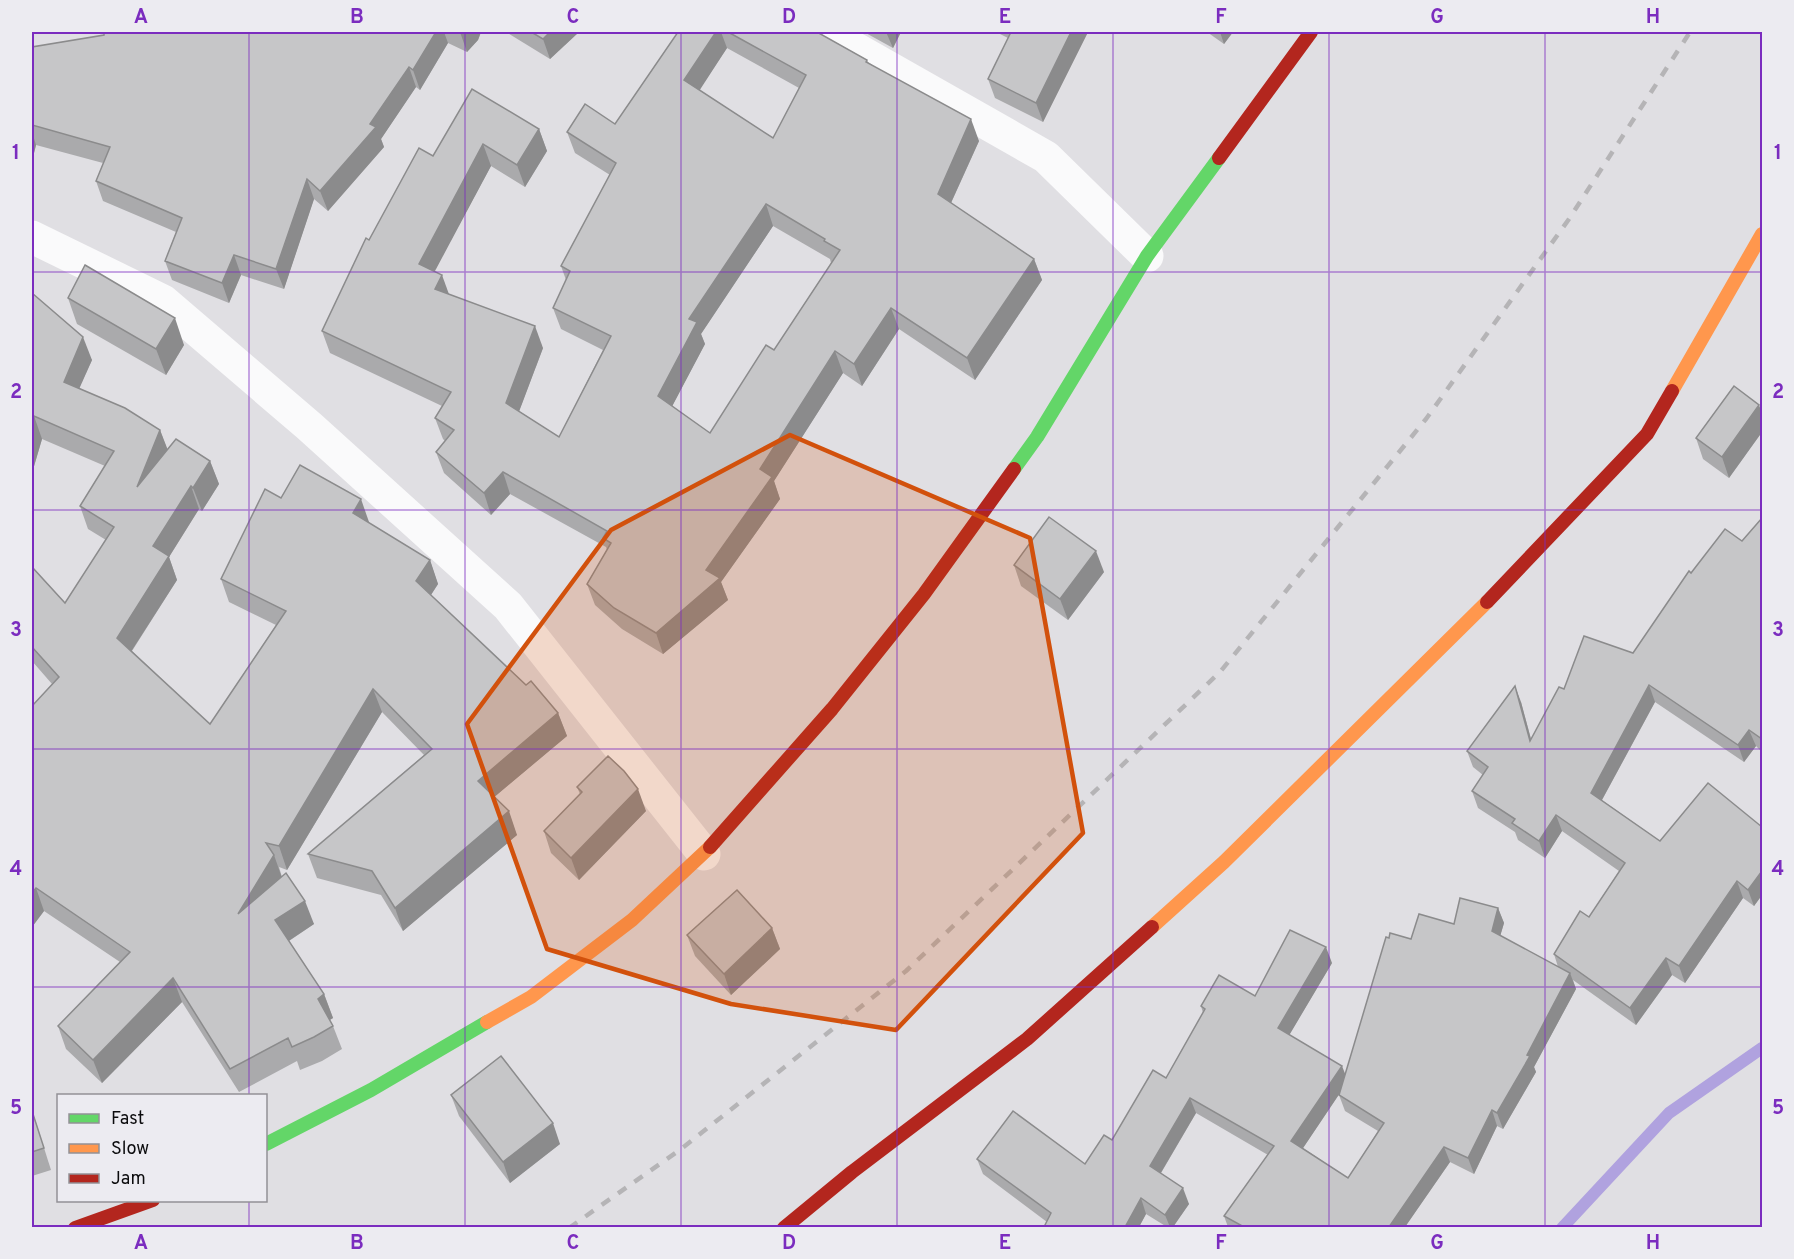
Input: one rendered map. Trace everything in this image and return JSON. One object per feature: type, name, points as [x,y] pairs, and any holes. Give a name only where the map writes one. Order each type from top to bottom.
[{"type":"street","points":[[826,32],[1046,157],[1147,256]]},
{"type":"street","points":[[267,1143],[371,1090],[531,997],[632,920],[704,854],[832,709],[924,594],[1037,438],[1147,256],[1311,32]]},
{"type":"street","points":[[784,1227],[852,1172],[1027,1040],[1224,862],[1480,610],[1647,434],[1762,234]]},
{"type":"street","points":[[32,237],[163,301],[309,426],[508,606],[704,854]]},
{"type":"street","points":[[75,1227],[147,1202]]},
{"type":"highlighted area","points":[[790,435],[1030,538],[1083,833],[896,1030],[731,1004],[547,949],[467,724],[611,530]]},
{"type":"building","points":[[104,32],[436,32],[413,70],[409,67],[370,124],[376,127],[320,191],[307,179],[276,269],[234,255],[222,283],[165,261],[182,218],[96,181],[110,147],[32,125],[32,47],[104,35]]},
{"type":"building","points":[[531,32],[550,32],[543,39]]},
{"type":"building","points":[[678,32],[716,32],[684,80],[773,138],[806,75],[728,32],[817,32],[867,60],[866,62],[971,119],[938,194],[1034,259],[967,358],[891,308],[854,364],[835,351],[760,469],[772,477],[706,570],[720,578],[656,633],[614,608],[587,584],[611,543],[603,538],[607,531],[503,472],[484,493],[436,452],[454,430],[435,418],[451,392],[322,331],[366,238],[369,240],[419,148],[433,156],[472,89],[539,129],[517,165],[483,144],[419,264],[442,275],[435,289],[535,326],[506,403],[559,437],[611,336],[553,308],[570,271],[561,266],[616,163],[567,132],[585,104],[615,124]],"holes":[[[766,204],[825,239],[824,241],[840,250],[774,350],[766,345],[710,433],[658,396],[697,322],[689,319]]]},
{"type":"building","points":[[1011,32],[1071,32],[1036,103],[988,79]]},
{"type":"building","points":[[85,265],[175,318],[156,349],[68,298]]},
{"type":"building","points":[[32,293],[83,337],[64,382],[125,408],[160,430],[137,487],[176,439],[210,461],[193,488],[191,486],[153,546],[169,556],[117,638],[210,724],[286,611],[221,579],[265,489],[281,498],[300,465],[361,499],[353,513],[430,560],[416,581],[526,685],[531,681],[558,713],[478,781],[509,811],[395,908],[372,871],[308,854],[432,749],[373,689],[279,846],[266,843],[274,855],[238,914],[286,873],[305,901],[275,920],[324,994],[318,999],[333,1026],[292,1047],[288,1038],[230,1069],[173,978],[93,1060],[58,1026],[130,952],[36,888],[32,893],[32,706],[59,677],[32,647],[32,567],[65,603],[114,527],[80,506],[114,451],[34,416],[32,423]]},
{"type":"building","points":[[1734,386],[1759,405],[1722,457],[1696,438]]},
{"type":"building","points":[[1049,517],[1096,551],[1060,599],[1014,565]]},
{"type":"building","points":[[1762,518],[1762,739],[1749,730],[1738,745],[1649,685],[1591,793],[1660,841],[1708,783],[1762,827],[1762,871],[1748,890],[1737,881],[1679,966],[1666,958],[1630,1008],[1554,954],[1580,911],[1589,917],[1625,863],[1556,815],[1539,841],[1512,823],[1515,819],[1472,791],[1488,767],[1467,751],[1515,686],[1530,741],[1559,687],[1564,689],[1584,636],[1633,653],[1689,571],[1691,573],[1725,529],[1742,541]]},
{"type":"building","points":[[608,756],[638,789],[571,858],[544,831],[582,792],[577,787]]},
{"type":"building","points":[[737,890],[772,928],[724,974],[687,935]]},
{"type":"building","points":[[1460,898],[1498,908],[1492,931],[1570,973],[1527,1055],[1530,1056],[1497,1113],[1492,1110],[1468,1158],[1444,1147],[1389,1227],[1244,1227],[1224,1216],[1274,1146],[1190,1098],[1150,1166],[1183,1188],[1165,1215],[1141,1198],[1125,1227],[1044,1227],[1051,1213],[977,1159],[1013,1111],[1085,1164],[1104,1135],[1112,1140],[1153,1070],[1166,1078],[1205,1009],[1201,1006],[1219,975],[1255,996],[1290,930],[1326,947],[1278,1028],[1342,1066],[1291,1141],[1348,1178],[1384,1123],[1339,1095],[1386,937],[1389,938],[1390,933],[1411,939],[1419,914],[1454,924]]},
{"type":"building","points":[[501,1056],[553,1123],[503,1162],[451,1095]]},
{"type":"building","points":[[32,1111],[44,1148],[32,1152]]},
{"type":"waterway","points":[[1562,1228],[1669,1113],[1762,1048]]},
{"type":"railway","points":[[569,1228],[681,1149],[906,971],[1220,672],[1426,419],[1569,219],[1690,32]]},
{"type":"traffic: fast","points":[[1014,469],[1037,437],[1147,256],[1219,158]]},
{"type":"traffic: fast","points":[[267,1143],[371,1090],[487,1022]]},
{"type":"traffic: slow","points":[[1672,391],[1762,234]]},
{"type":"traffic: slow","points":[[1152,927],[1224,862],[1487,602]]},
{"type":"traffic: slow","points":[[487,1022],[531,997],[632,920],[710,847]]},
{"type":"traffic: jam","points":[[1219,158],[1311,32]]},
{"type":"traffic: jam","points":[[1487,602],[1647,434],[1672,391]]},
{"type":"traffic: jam","points":[[710,847],[832,709],[924,594],[1014,469]]},
{"type":"traffic: jam","points":[[784,1228],[852,1172],[1027,1039],[1152,927]]},
{"type":"traffic: jam","points":[[75,1228],[147,1202]]}]
